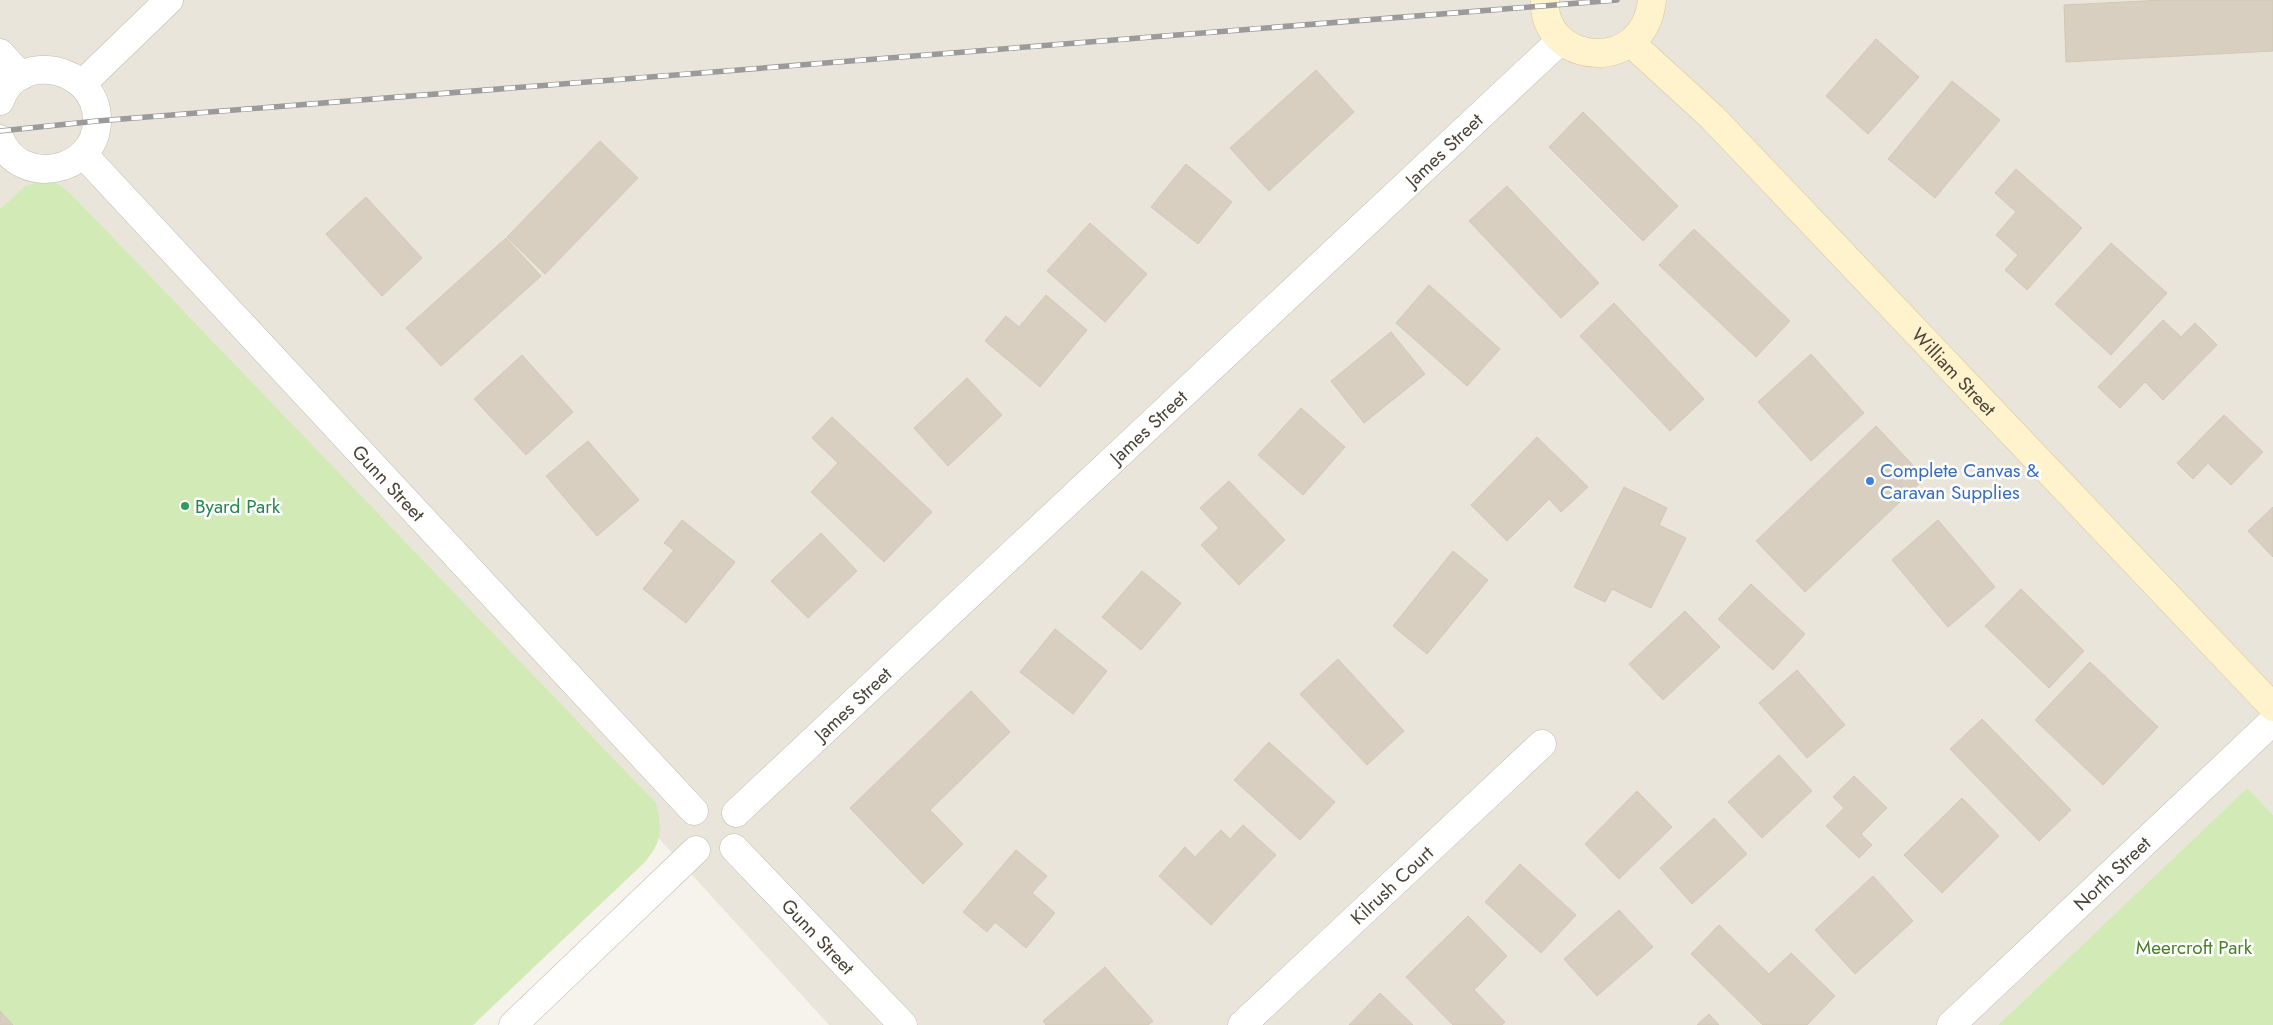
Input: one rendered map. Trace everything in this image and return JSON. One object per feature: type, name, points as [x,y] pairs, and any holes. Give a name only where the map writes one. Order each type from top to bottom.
[{"type":"street","points":[[82,84],[169,0]]},
{"type":"street","points":[[1545,0],[1544,7],[1550,25],[1561,40],[1576,50],[1595,54],[1614,52],[1631,43],[1644,29],[1650,15],[1652,0]]},
{"type":"street","name":"James Street","points":[[736,813],[1561,40]]},
{"type":"street","name":"William Street","points":[[1631,43],[1712,117],[2273,707]]},
{"type":"street","points":[[0,53],[21,76]]},
{"type":"street","points":[[0,101],[12,83],[21,76],[38,70],[55,70],[74,77],[82,84],[94,104],[97,122],[93,139],[83,154],[69,165],[52,170],[34,169],[4,156]]},
{"type":"street","name":"Gunn Street","points":[[83,154],[694,810]]},
{"type":"street","name":"North Street","points":[[1951,1025],[2273,721]]},
{"type":"street","name":"Kilrush Court","points":[[1242,1025],[1542,744]]},
{"type":"street","points":[[710,802],[720,802],[730,806],[741,822],[741,831],[734,848],[717,856],[708,856],[696,850],[687,834],[688,819],[694,810],[710,802]]},
{"type":"street","name":"Gunn Street","points":[[734,848],[903,1025]]},
{"type":"street","points":[[514,1025],[696,850]]},
{"type":"shaded area","points":[[0,0],[2273,0],[2273,815],[2247,788],[1998,1025],[829,1025],[71,194],[24,187],[0,209]]},
{"type":"green space","name":"Byard Park","points":[[41,181],[58,184],[71,194],[656,803],[660,834],[655,847],[645,862],[473,1025],[0,1025],[0,209],[24,187]]},
{"type":"green space","name":"Meercroft Park","points":[[2247,788],[2273,815],[2273,1025],[1998,1025]]},
{"type":"building","points":[[2164,0],[2273,0],[2273,51],[2066,62],[2064,5]]},
{"type":"building","points":[[1876,39],[1919,77],[1868,134],[1826,96]]},
{"type":"building","points":[[1316,70],[1354,112],[1269,191],[1230,148]]},
{"type":"building","points":[[1952,81],[2000,120],[1935,198],[1888,159]]},
{"type":"building","points":[[1583,112],[1678,206],[1643,241],[1549,147]]},
{"type":"building","points":[[600,141],[638,178],[545,274],[507,237]]},
{"type":"building","points":[[1186,164],[1232,202],[1198,244],[1151,207]]},
{"type":"building","points":[[2016,169],[2082,228],[2027,290],[2005,270],[2018,255],[1996,235],[2016,212],[1995,193]]},
{"type":"building","points":[[1507,186],[1599,283],[1561,318],[1469,221]]},
{"type":"building","points":[[366,197],[422,258],[382,296],[326,234]]},
{"type":"building","points":[[1090,223],[1147,274],[1105,322],[1047,271]]},
{"type":"building","points":[[1694,229],[1790,321],[1756,357],[1659,265]]},
{"type":"building","points":[[506,238],[541,276],[441,366],[406,328]]},
{"type":"building","points":[[2111,243],[2167,293],[2111,355],[2055,304]]},
{"type":"building","points":[[1429,285],[1500,349],[1467,386],[1396,323]]},
{"type":"building","points":[[1046,295],[1087,330],[1040,387],[985,341],[1006,316],[1019,327]]},
{"type":"building","points":[[1614,303],[1704,399],[1670,431],[1580,336]]},
{"type":"building","points":[[2163,320],[2181,337],[2195,323],[2217,345],[2163,400],[2145,382],[2120,408],[2098,387]]},
{"type":"building","points":[[1391,332],[1425,374],[1364,423],[1331,381]]},
{"type":"building","points":[[1811,354],[1864,413],[1811,461],[1758,402]]},
{"type":"building","points":[[522,355],[573,412],[526,455],[474,399]]},
{"type":"building","points":[[967,378],[1002,415],[948,466],[914,428]]},
{"type":"building","points":[[1301,408],[1345,447],[1303,495],[1258,455]]},
{"type":"building","points":[[2224,415],[2263,452],[2231,485],[2208,463],[2193,479],[2177,463]]},
{"type":"building","points":[[832,417],[932,512],[884,562],[811,492],[838,463],[812,438]]},
{"type":"building","points":[[1876,426],[1925,478],[1805,592],[1756,541]]},
{"type":"building","points":[[1537,437],[1588,487],[1561,512],[1549,499],[1507,541],[1471,505]]},
{"type":"building","points":[[588,441],[639,500],[597,536],[546,476]]},
{"type":"building","points":[[1229,481],[1285,540],[1239,585],[1201,545],[1219,528],[1200,508]]},
{"type":"building","points":[[1624,487],[1667,508],[1659,525],[1686,538],[1651,608],[1612,589],[1605,602],[1574,587]]},
{"type":"building","points":[[2273,507],[2273,557],[2248,531]]},
{"type":"building","points":[[682,520],[735,562],[686,623],[643,589],[674,550],[664,543]]},
{"type":"building","points":[[1938,520],[1995,587],[1948,627],[1892,560]]},
{"type":"building","points":[[821,533],[857,571],[808,618],[771,581]]},
{"type":"building","points":[[1453,551],[1488,580],[1427,654],[1393,626]]},
{"type":"building","points":[[1142,571],[1181,603],[1141,650],[1102,617]]},
{"type":"building","points":[[1751,584],[1805,634],[1773,670],[1718,619]]},
{"type":"building","points":[[2021,589],[2084,651],[2049,688],[1985,626]]},
{"type":"building","points":[[1685,611],[1720,647],[1663,700],[1629,664]]},
{"type":"building","points":[[1055,629],[1107,671],[1073,714],[1020,672]]},
{"type":"building","points":[[1338,659],[1404,731],[1367,765],[1300,694]]},
{"type":"building","points":[[2090,662],[2158,727],[2103,785],[2035,720]]},
{"type":"building","points":[[1797,670],[1845,725],[1807,758],[1759,703]]},
{"type":"building","points":[[971,691],[1010,732],[930,810],[963,844],[923,884],[850,808]]},
{"type":"building","points":[[1982,719],[2071,810],[2039,841],[1950,749]]},
{"type":"building","points":[[1269,742],[1335,802],[1300,840],[1234,780]]},
{"type":"building","points":[[1779,755],[1812,791],[1762,838],[1728,802]]},
{"type":"building","points":[[1854,776],[1887,808],[1861,834],[1872,845],[1859,858],[1826,826],[1844,808],[1833,797]]},
{"type":"building","points":[[1637,791],[1672,827],[1619,879],[1585,844]]},
{"type":"building","points":[[1962,798],[1999,836],[1942,893],[1904,855]]},
{"type":"building","points":[[1714,818],[1747,854],[1692,904],[1660,868]]},
{"type":"building","points":[[1243,825],[1276,855],[1211,925],[1159,876],[1185,847],[1195,857],[1221,830],[1230,839]]},
{"type":"building","points":[[1016,850],[1047,876],[1032,893],[1055,913],[1026,948],[995,922],[987,932],[963,912]]},
{"type":"building","points":[[1520,864],[1576,915],[1541,953],[1485,902]]},
{"type":"building","points":[[1873,876],[1913,921],[1855,974],[1815,930]]},
{"type":"building","points":[[1619,910],[1653,947],[1597,996],[1564,959]]},
{"type":"building","points":[[1468,916],[1507,956],[1474,990],[1505,1022],[1502,1025],[1453,1025],[1406,977]]},
{"type":"building","points":[[1719,925],[1769,974],[1791,953],[1835,996],[1807,1025],[1763,1025],[1691,954]]},
{"type":"building","points":[[1105,967],[1153,1021],[1148,1025],[1046,1025],[1043,1021]]},
{"type":"building","points":[[1380,993],[1413,1025],[1349,1025]]},
{"type":"building","points":[[0,1011],[13,1025],[0,1025]]},
{"type":"building","points":[[1709,1014],[1719,1025],[1697,1025]]},
{"type":"railway","points":[[0,131],[97,121],[1617,0]]},
{"type":"place","name":"Complete Canvas & Caravan Supplies","points":[[1870,481]]},
{"type":"place","name":"Byard Park","points":[[185,506]]}]
